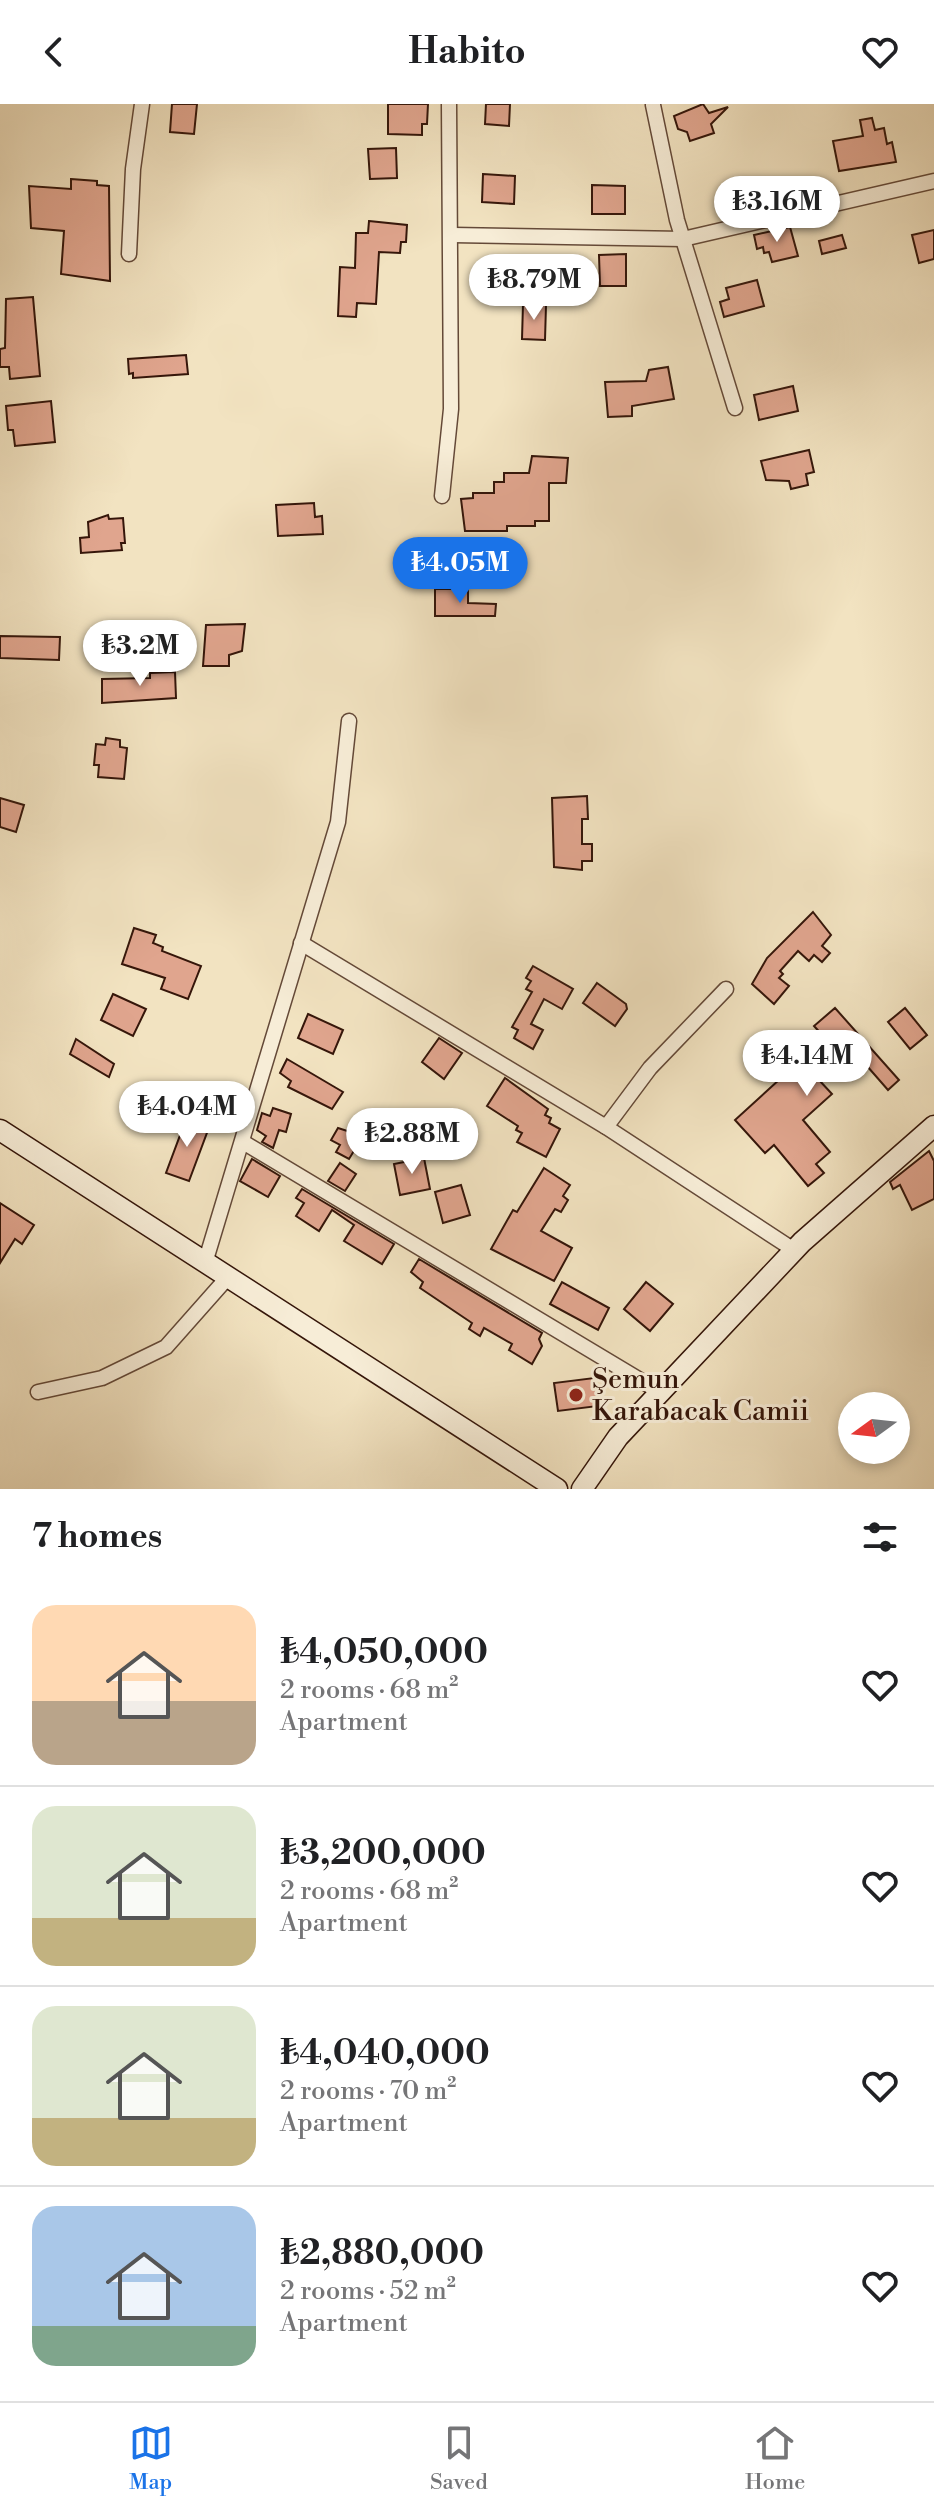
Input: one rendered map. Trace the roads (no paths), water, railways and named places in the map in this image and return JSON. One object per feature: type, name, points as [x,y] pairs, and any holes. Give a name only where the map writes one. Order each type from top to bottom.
[{"type":"main road","points":[[582,1489],[618,1437],[794,1250],[934,1126]]},
{"type":"main road","points":[[0,1130],[557,1489]]},
{"type":"street","points":[[129,254],[133,169],[142,104]]},
{"type":"street","points":[[442,496],[451,409],[453,235],[449,104]]},
{"type":"street","points":[[653,105],[683,239],[735,408]]},
{"type":"street","points":[[453,235],[683,239],[934,181]]},
{"type":"street","points":[[205,1263],[243,1142],[273,1028],[338,822],[349,721]]},
{"type":"street","points":[[301,943],[606,1127],[794,1250]]},
{"type":"street","points":[[606,1127],[650,1068],[726,989]]},
{"type":"street","points":[[243,1142],[660,1392]]},
{"type":"street","points":[[38,1392],[102,1378],[166,1347],[228,1277]]},
{"type":"place","name":"Şemun Karabacak Camii","points":[[576,1395]]}]
